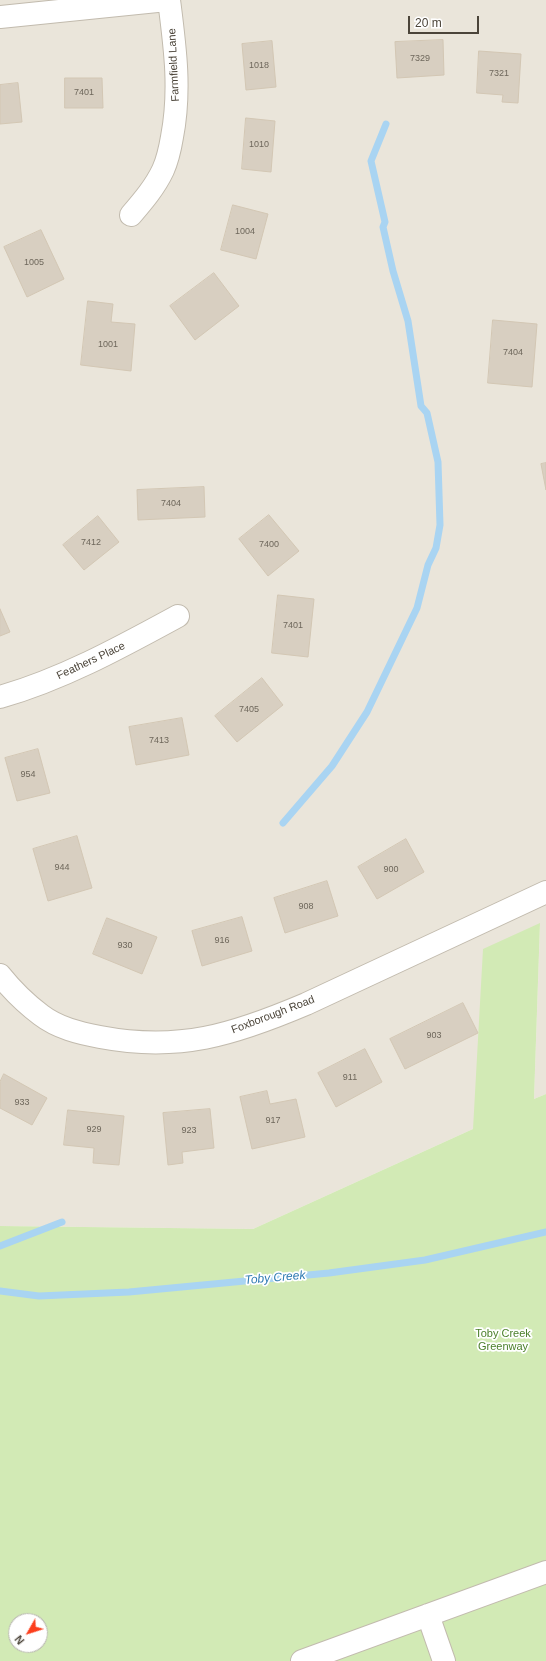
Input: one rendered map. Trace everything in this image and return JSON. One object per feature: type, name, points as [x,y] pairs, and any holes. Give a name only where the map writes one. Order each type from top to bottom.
[{"type":"street","points":[[0,17],[168,0]]},
{"type":"street","name":"Farmfield Lane","points":[[131,215],[146,198],[162,171],[168,156],[176,114],[178,93],[176,59],[168,0]]},
{"type":"street","name":"Feathers Place","points":[[0,697],[52,680],[116,650],[178,616]]},
{"type":"street","name":"Foxborough Road","points":[[0,975],[16,995],[41,1016],[64,1028],[84,1034],[127,1042],[171,1043],[213,1037],[263,1021],[306,1004],[546,892]]},
{"type":"street","points":[[302,1661],[546,1572]]},
{"type":"street","points":[[428,1615],[444,1661]]},
{"type":"shaded area","points":[[0,0],[546,0],[546,1094],[534,1099],[540,924],[473,1129],[253,1229],[0,1226]]},
{"type":"green space","name":"Toby Creek Greenway","points":[[540,923],[534,1099],[546,1094],[546,1661],[0,1661],[0,1226],[253,1229],[473,1129],[483,949]]},
{"type":"building","points":[[443,40],[444,75],[397,78],[395,42]]},
{"type":"building","points":[[272,41],[276,87],[246,90],[242,44]]},
{"type":"building","points":[[479,51],[521,54],[518,103],[502,102],[503,95],[477,93]]},
{"type":"building","points":[[65,78],[102,78],[103,108],[65,108]]},
{"type":"building","points":[[18,83],[22,122],[0,124],[0,85]]},
{"type":"building","points":[[246,118],[275,121],[271,172],[242,169]]},
{"type":"building","points":[[233,205],[268,214],[256,259],[221,250]]},
{"type":"building","points":[[41,230],[64,279],[27,297],[4,247]]},
{"type":"building","points":[[214,273],[239,306],[195,340],[170,306]]},
{"type":"building","points":[[88,301],[113,304],[111,322],[135,324],[131,371],[81,365]]},
{"type":"building","points":[[493,320],[537,324],[532,387],[488,383]]},
{"type":"building","points":[[546,463],[546,490],[541,464]]},
{"type":"building","points":[[204,487],[205,517],[138,520],[137,490]]},
{"type":"building","points":[[269,515],[299,551],[268,576],[239,539]]},
{"type":"building","points":[[98,516],[119,542],[84,570],[63,545]]},
{"type":"building","points":[[278,595],[314,599],[308,657],[272,653]]},
{"type":"building","points":[[0,609],[10,632],[0,636]]},
{"type":"building","points":[[262,678],[283,705],[237,742],[215,716]]},
{"type":"building","points":[[182,718],[189,755],[136,765],[129,727]]},
{"type":"building","points":[[38,749],[50,793],[17,801],[5,758]]},
{"type":"building","points":[[77,836],[92,888],[48,901],[33,849]]},
{"type":"building","points":[[406,839],[424,872],[377,899],[358,867]]},
{"type":"building","points":[[327,881],[338,916],[285,933],[274,898]]},
{"type":"building","points":[[242,917],[252,951],[202,966],[192,931]]},
{"type":"building","points":[[107,918],[157,937],[142,974],[93,954]]},
{"type":"building","points":[[463,1003],[478,1033],[405,1069],[390,1039]]},
{"type":"building","points":[[365,1049],[382,1082],[336,1107],[318,1073]]},
{"type":"building","points":[[4,1074],[47,1098],[32,1125],[0,1108],[0,1082]]},
{"type":"building","points":[[267,1091],[270,1104],[296,1099],[305,1137],[252,1149],[240,1097]]},
{"type":"building","points":[[210,1109],[214,1148],[182,1152],[183,1163],[168,1165],[163,1113]]},
{"type":"building","points":[[68,1110],[124,1116],[119,1165],[93,1163],[94,1148],[64,1145]]},
{"type":"waterway","points":[[283,823],[332,766],[367,712],[417,608],[428,565],[436,548],[440,525],[438,462],[427,413],[421,406],[408,321],[393,271],[383,227],[385,222],[371,161],[386,124]]},
{"type":"waterway","points":[[0,1246],[62,1222]]},
{"type":"waterway","name":"Toby Creek","points":[[0,1291],[39,1296],[129,1292],[329,1273],[425,1260],[546,1232]]}]
